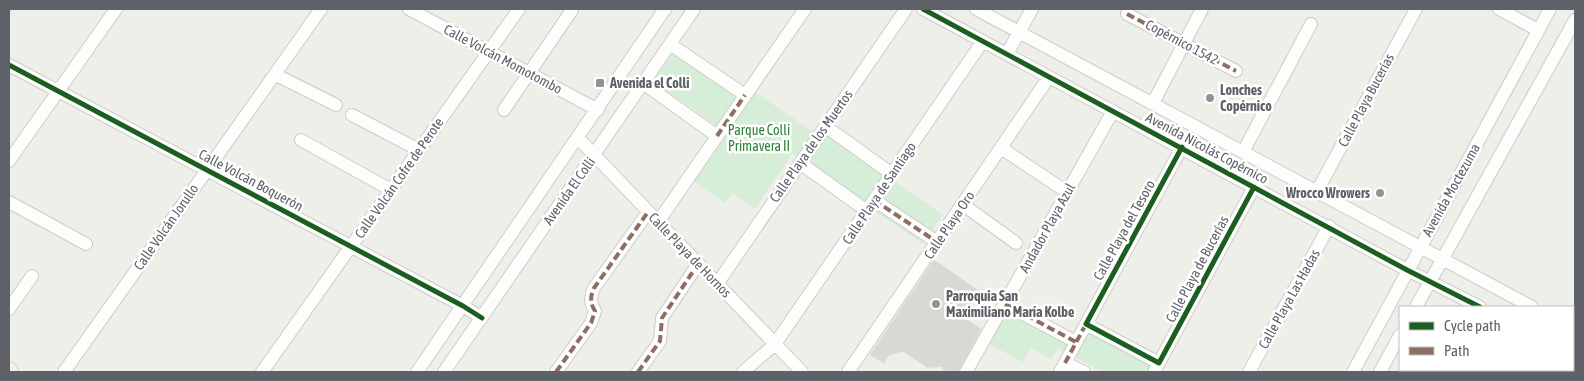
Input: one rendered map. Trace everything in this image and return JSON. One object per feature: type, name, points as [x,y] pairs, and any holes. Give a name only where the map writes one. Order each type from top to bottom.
[{"type":"street","points":[[9,161],[116,9]]},
{"type":"street","name":"Calle Volcán Jorullo","points":[[64,372],[321,9]]},
{"type":"street","name":"Calle Volcán Momotombo","points":[[409,9],[598,110]]},
{"type":"street","name":"Calle Volcán Cofre de Perote","points":[[262,372],[519,9]]},
{"type":"street","name":"Avenida El Colli","points":[[417,372],[598,110],[665,9]]},
{"type":"street","name":"Avenida El Colli","points":[[444,372],[694,9]]},
{"type":"street","points":[[658,222],[805,9]]},
{"type":"street","name":"Calle Playa de los Muertos","points":[[717,284],[906,9]]},
{"type":"street","name":"Avenida Nicolás Copérnico","points":[[923,9],[1329,226],[1407,270],[1478,306]]},
{"type":"street","name":"Avenida Nicolás Copérnico","points":[[976,9],[1530,306]]},
{"type":"street","points":[[1007,54],[1032,9]]},
{"type":"street","points":[[1153,103],[1202,9]]},
{"type":"street","name":"Calle Playa Bucerías","points":[[1317,191],[1416,9]]},
{"type":"street","points":[[1499,9],[1538,30]]},
{"type":"street","name":"Avenida Moctezuma","points":[[1353,372],[1550,9]]},
{"type":"street","points":[[504,110],[572,10]]},
{"type":"street","name":"Copérnico 1542","points":[[1127,14],[1236,71]]},
{"type":"street","name":"Avenida Moctezuma","points":[[1417,306],[1575,20]]},
{"type":"street","points":[[1243,152],[1311,24]]},
{"type":"street","name":"Calle Playa de Santiago","points":[[743,372],[775,344],[983,41]]},
{"type":"street","points":[[670,44],[745,95]]},
{"type":"street","name":"Calle Volcán Boquerón","points":[[9,65],[351,246],[482,318]]},
{"type":"street","points":[[276,75],[336,105]]},
{"type":"street","name":"Calle Playa Oro","points":[[848,372],[1049,77]]},
{"type":"street","points":[[643,83],[717,136]]},
{"type":"street","name":"Andador Playa Azul","points":[[966,372],[1113,111]]},
{"type":"street","points":[[352,115],[419,150]]},
{"type":"street","points":[[825,126],[892,174]]},
{"type":"street","name":"Calle Playa de Hornos","points":[[578,138],[802,372]]},
{"type":"street","points":[[301,140],[391,190]]},
{"type":"street","name":"Calle Playa del Tesoro","points":[[1062,367],[1182,147]]},
{"type":"street","points":[[1001,148],[1067,192]]},
{"type":"street","points":[[800,163],[867,211]]},
{"type":"street","name":"Calle Playa de Bucerías","points":[[1157,368],[1254,186]]},
{"type":"street","points":[[874,200],[936,242]]},
{"type":"street","points":[[9,202],[86,244]]},
{"type":"street","points":[[962,204],[1016,243]]},
{"type":"street","points":[[556,372],[591,323],[595,311],[590,304],[594,288],[648,212]]},
{"type":"street","name":"Calle Playa Las Hadas","points":[[1249,372],[1329,226]]},
{"type":"street","points":[[638,372],[660,341],[662,318],[698,264]]},
{"type":"street","points":[[9,309],[32,276]]},
{"type":"street","points":[[1005,304],[1076,342]]},
{"type":"street","points":[[1086,324],[1157,368]]},
{"type":"street","points":[[1380,372],[1399,342]]},
{"type":"street","points":[[1062,367],[1084,372]]},
{"type":"green space","name":"Parque Colli Primavera II","points":[[673,52],[744,101],[752,90],[822,138],[826,133],[943,215],[923,244],[792,154],[755,209],[732,193],[725,203],[690,179],[723,130],[653,81]]},
{"type":"green space","points":[[1011,299],[1084,340],[1091,329],[1164,369],[1162,372],[1102,372],[1058,348],[1051,359],[1031,348],[1023,362],[987,343]]},
{"type":"building","name":"Parroquia San Maximiliano María Kolbe","points":[[934,260],[979,291],[963,317],[981,329],[958,372],[944,372],[942,366],[928,368],[903,351],[889,355],[884,363],[870,355]]},
{"type":"marked path","points":[[1127,14],[1236,71]]},
{"type":"marked path","points":[[717,136],[745,95]]},
{"type":"marked path","points":[[800,163],[825,126]]},
{"type":"marked path","points":[[867,211],[892,174]]},
{"type":"marked path","points":[[874,200],[937,242]]},
{"type":"marked path","points":[[556,372],[591,323],[595,311],[591,300],[594,288],[648,212]]},
{"type":"marked path","points":[[638,372],[660,341],[662,318],[698,264]]},
{"type":"marked path","points":[[1005,304],[1076,342]]},
{"type":"marked path","points":[[1065,363],[1086,324]]},
{"type":"cycle path","points":[[923,9],[1407,270],[1478,306]]},
{"type":"cycle path","points":[[9,65],[463,306],[482,318]]},
{"type":"cycle path","points":[[1182,147],[1086,324],[1159,363],[1254,187]]},
{"type":"place","name":"Avenida el Colli","points":[[600,83]]},
{"type":"place","name":"Lonches Copérnico","points":[[1210,98]]},
{"type":"place","name":"Wrocco Wrowers","points":[[1380,193]]},
{"type":"place","name":"Parroquia San Maximiliano María Kolbe","points":[[936,304]]}]
